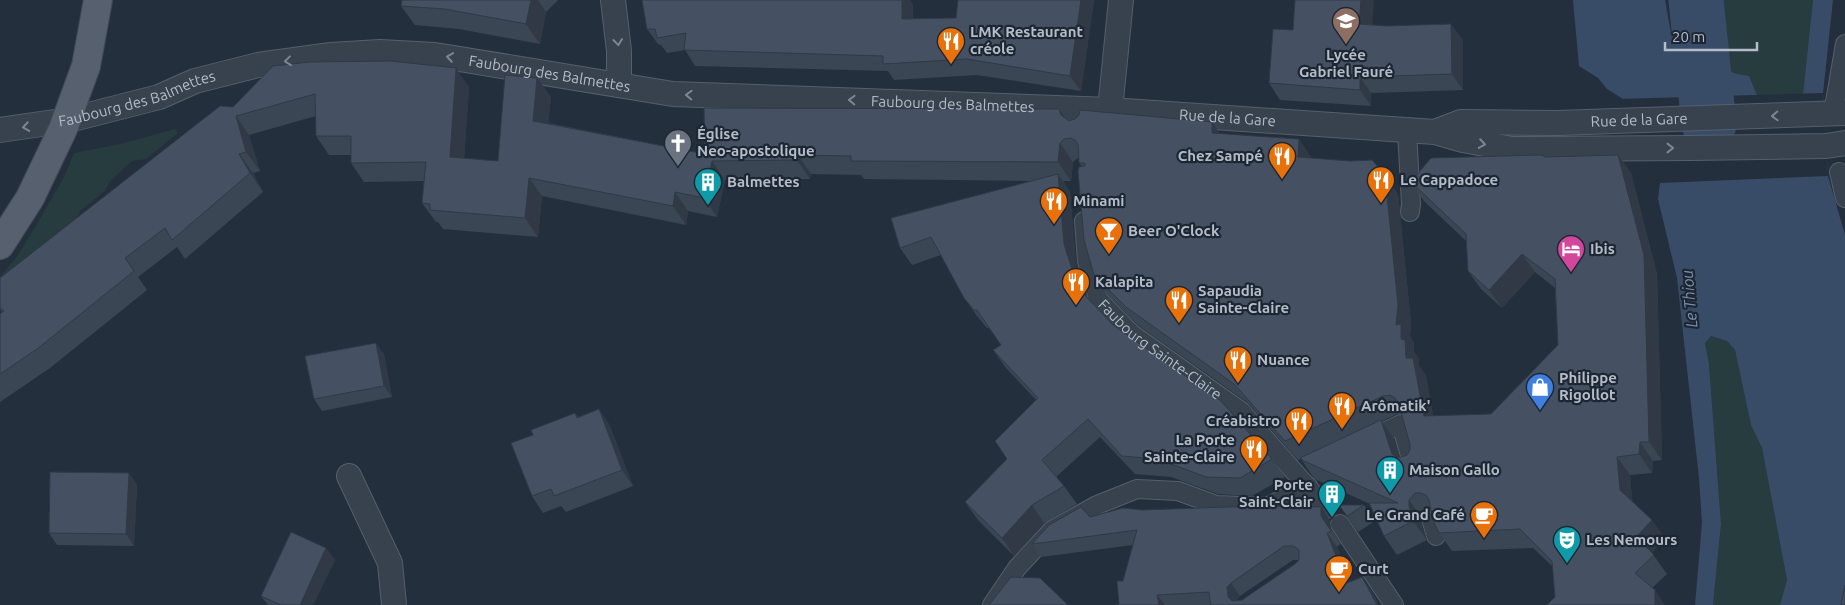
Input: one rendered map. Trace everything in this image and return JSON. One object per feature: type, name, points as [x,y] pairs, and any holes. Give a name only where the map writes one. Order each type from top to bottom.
[{"type":"main road","points":[[0,245],[30,198],[63,129],[86,66],[98,0]]},
{"type":"street","points":[[613,0],[619,51],[619,85]]},
{"type":"street","points":[[1110,110],[1121,0]]},
{"type":"street","points":[[1835,110],[1845,44]]},
{"type":"street","name":"Faubourg des Balmettes","points":[[0,130],[69,120],[159,97],[195,81],[258,65],[331,55],[380,52],[435,55],[673,94],[1083,118],[1110,110]]},
{"type":"street","name":"Rue de la Gare","points":[[1110,110],[1435,132],[1463,140],[1512,149],[1836,144]]},
{"type":"street","name":"Rue de la Gare","points":[[1435,132],[1461,122],[1558,123],[1835,110]]},
{"type":"street","points":[[1407,131],[1410,212]]},
{"type":"street","points":[[1839,172],[1845,198]]},
{"type":"street","name":"Faubourg Sainte-Claire","points":[[1082,207],[1087,261],[1098,299],[1132,334],[1241,412],[1327,509]]},
{"type":"street","points":[[1348,449],[1401,424],[1413,466]]},
{"type":"street","points":[[992,605],[1017,568],[1052,530],[1097,505],[1137,489],[1178,491],[1216,505],[1267,508],[1302,479],[1314,465]]},
{"type":"street","points":[[349,476],[390,563],[394,605]]},
{"type":"street","points":[[1340,524],[1345,546],[1394,605]]},
{"type":"green space","points":[[1707,0],[1813,0],[1803,94],[1757,95],[1749,77],[1726,70],[1716,48],[1711,47],[1706,13],[1709,12]]},
{"type":"green space","points":[[175,129],[178,133],[146,159],[132,161],[110,181],[106,190],[80,211],[71,234],[0,288],[0,277],[18,255],[38,222],[64,177],[74,153],[120,144]]},
{"type":"green space","points":[[1711,336],[1727,341],[1735,350],[1751,425],[1762,448],[1787,580],[1780,605],[1713,605],[1721,524],[1709,364],[1705,342]]},
{"type":"water","points":[[1573,0],[1665,0],[1673,44],[1680,59],[1688,57],[1686,51],[1716,48],[1726,70],[1749,76],[1757,95],[1803,94],[1813,0],[1833,0],[1823,93],[1828,176],[1845,235],[1845,605],[1780,605],[1787,580],[1762,448],[1751,425],[1735,350],[1727,341],[1711,336],[1705,343],[1709,364],[1721,524],[1713,605],[1695,605],[1702,523],[1699,478],[1677,278],[1658,199],[1660,183],[1646,135],[1623,99],[1607,89],[1598,78],[1579,66]]},
{"type":"water","points":[[1670,0],[1707,0],[1709,12],[1706,13],[1709,40],[1695,42],[1691,15],[1687,16],[1691,43],[1676,46]]},
{"type":"pier","points":[[1823,93],[1828,176],[1660,183],[1657,182],[1643,136],[1618,99]]},
{"type":"building","points":[[402,0],[531,0],[526,24],[445,9],[401,6]]},
{"type":"building","points":[[642,0],[902,0],[902,19],[956,18],[958,0],[1081,0],[1070,76],[967,59],[883,64],[883,56],[684,50],[686,33],[657,38],[655,29],[647,29]]},
{"type":"building","points":[[1295,0],[1361,0],[1359,24],[1386,26],[1451,24],[1452,74],[1360,77],[1360,90],[1269,83],[1273,29],[1293,30]]},
{"type":"building","points":[[390,61],[456,68],[450,157],[498,161],[505,75],[537,78],[533,121],[705,154],[704,108],[1059,109],[1061,115],[1069,121],[1079,115],[1080,110],[1212,122],[1212,133],[1299,139],[1298,157],[1350,161],[1372,160],[1385,175],[1398,305],[1396,325],[1401,324],[1401,339],[1405,340],[1406,358],[1413,358],[1424,416],[1491,414],[1558,345],[1555,279],[1522,254],[1489,290],[1468,271],[1466,234],[1411,182],[1431,158],[1618,155],[1644,255],[1649,442],[1640,442],[1639,454],[1617,457],[1620,490],[1652,520],[1636,537],[1654,555],[1635,573],[1655,590],[1655,605],[1547,605],[1555,597],[1552,561],[1520,529],[1439,533],[1433,520],[1429,500],[1426,495],[1421,493],[1415,493],[1409,500],[1413,521],[1384,536],[1369,503],[1398,503],[1300,458],[1381,420],[1392,454],[1398,458],[1407,455],[1410,450],[1410,444],[1398,402],[1395,398],[1390,395],[1383,396],[1285,441],[1234,384],[1126,307],[1094,275],[1084,240],[1078,171],[1079,167],[1085,166],[1085,163],[1079,163],[1078,144],[1070,138],[1064,139],[1060,143],[1058,162],[851,161],[851,156],[798,155],[797,160],[712,161],[704,198],[675,192],[673,206],[529,178],[525,218],[430,210],[430,204],[422,203],[426,162],[351,163],[351,136],[316,136],[315,94],[236,116],[246,152],[239,154],[250,173],[172,240],[165,228],[125,258],[134,271],[37,349],[0,374],[0,314],[4,311],[0,307],[0,278],[220,106],[233,107],[273,66],[310,62]]},
{"type":"building","points":[[1058,174],[1064,244],[1078,288],[1113,325],[1221,401],[1272,459],[1240,478],[1206,477],[1158,459],[1122,456],[1088,419],[1042,460],[1064,486],[1032,505],[1002,538],[965,502],[1007,459],[995,441],[1038,398],[993,350],[1001,345],[977,310],[974,310],[964,298],[931,237],[900,248],[891,218]]},
{"type":"building","points":[[376,343],[384,386],[314,399],[305,356]]},
{"type":"building","points":[[599,409],[622,470],[554,496],[551,489],[532,496],[511,443],[533,435],[531,430],[575,413],[577,418]]},
{"type":"building","points":[[50,472],[129,473],[126,534],[49,533]]},
{"type":"building","points":[[1339,505],[1364,505],[1347,516]]},
{"type":"building","points":[[1256,506],[1321,507],[1321,516],[1331,531],[1327,533],[1347,583],[1362,577],[1377,605],[1211,605],[1209,592],[1157,595],[1159,605],[1116,605],[1119,604],[1117,581],[1123,581],[1137,530],[1032,544],[1049,525],[1081,507],[1090,517],[1123,508],[1142,510]],"holes":[[[1284,546],[1294,546],[1299,550],[1299,560],[1295,564],[1242,600],[1232,601],[1228,597],[1227,587],[1231,583]]]},
{"type":"building","points":[[291,532],[326,548],[300,605],[281,605],[261,596]]},
{"type":"building","points":[[1011,577],[1040,578],[1068,605],[989,605]]},
{"type":"building","points":[[1845,585],[1845,605],[1841,605]]},
{"type":"waterway","name":"Le Thiou","points":[[1696,0],[1709,124]]},
{"type":"place","name":"Lycée Gabriel Fauré","points":[[1346,45]]},
{"type":"place","name":"LMK Restaurant créole","points":[[951,65]]},
{"type":"place","name":"Église Neo-apostolique","points":[[678,167]]},
{"type":"place","name":"Chez Sampé","points":[[1282,180]]},
{"type":"place","name":"Le Cappadoce","points":[[1381,204]]},
{"type":"place","name":"Balmettes","points":[[708,206]]},
{"type":"place","name":"Minami","points":[[1054,225]]},
{"type":"place","name":"Beer O'Clock","points":[[1109,255]]},
{"type":"place","name":"Ibis","points":[[1571,273]]},
{"type":"place","name":"Kalapita","points":[[1076,306]]},
{"type":"place","name":"Sapaudia Sainte-Claire","points":[[1179,324]]},
{"type":"place","name":"Nuance","points":[[1238,384]]},
{"type":"place","name":"Philippe Rigollot","points":[[1540,411]]},
{"type":"place","name":"Arômatik'","points":[[1342,430]]},
{"type":"place","name":"Créabistro","points":[[1299,445]]},
{"type":"place","name":"La Porte Sainte-Claire","points":[[1254,473]]},
{"type":"place","name":"Maison Gallo","points":[[1390,494]]},
{"type":"place","name":"Porte Saint-Clair","points":[[1332,518]]},
{"type":"place","name":"Le Grand Café","points":[[1484,539]]},
{"type":"place","name":"Les Nemours","points":[[1567,564]]},
{"type":"place","name":"Curt","points":[[1339,593]]}]
